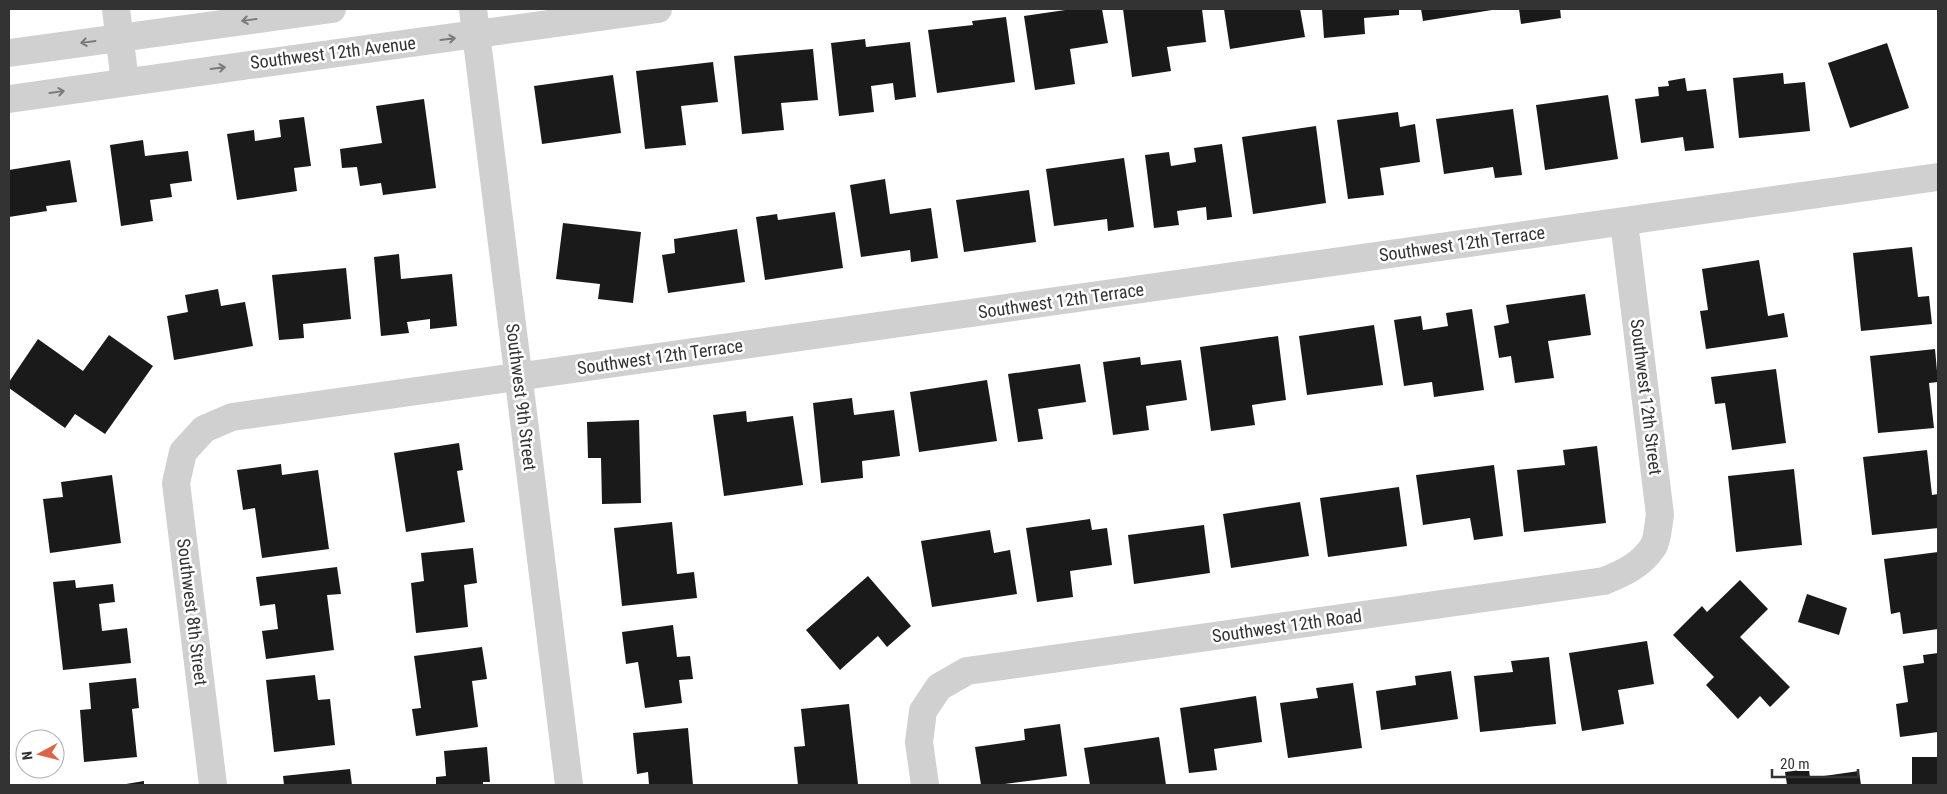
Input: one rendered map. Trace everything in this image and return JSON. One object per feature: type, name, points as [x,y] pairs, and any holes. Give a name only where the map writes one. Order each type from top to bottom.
[{"type":"street","points":[[116,9],[124,82]]},
{"type":"street","points":[[9,53],[332,9]]},
{"type":"street","name":"Southwest 12th Avenue","points":[[9,99],[124,82],[475,22],[658,9]]},
{"type":"street","name":"Southwest 9th Street","points":[[475,22],[569,785]]},
{"type":"street","name":"Southwest 12th Terrace","points":[[191,443],[204,429],[232,417],[1938,177]]},
{"type":"street","name":"Southwest 12th Street","points":[[1624,222],[1660,515],[1654,546],[1636,566]]},
{"type":"street","name":"Southwest 8th Street","points":[[191,443],[183,452],[176,483],[213,785]]},
{"type":"street","name":"Southwest 12th Road","points":[[925,785],[919,742],[923,711],[939,687],[967,671],[1604,581],[1629,571],[1636,566]]},
{"type":"building","points":[[1072,9],[1102,9],[1108,43],[1070,49],[1075,84],[1035,90],[1024,16]]},
{"type":"building","points":[[1123,9],[1202,9],[1206,42],[1167,47],[1171,71],[1132,77]]},
{"type":"building","points":[[1224,9],[1300,9],[1305,37],[1230,49]]},
{"type":"building","points":[[1322,9],[1399,9],[1399,15],[1364,18],[1365,34],[1324,38]]},
{"type":"building","points":[[1421,9],[1492,9],[1492,10],[1423,21]]},
{"type":"building","points":[[1519,9],[1560,9],[1561,18],[1521,24]]},
{"type":"building","points":[[1006,17],[1015,82],[937,93],[928,30],[973,25],[972,21]]},
{"type":"building","points":[[865,39],[866,47],[910,42],[916,97],[895,100],[893,83],[871,86],[874,112],[839,116],[831,43]]},
{"type":"building","points":[[1887,43],[1909,108],[1850,128],[1828,63]]},
{"type":"building","points":[[813,49],[818,100],[781,103],[784,130],[742,134],[734,56]]},
{"type":"building","points":[[713,62],[718,102],[681,106],[686,145],[645,149],[636,71]]},
{"type":"building","points":[[1783,73],[1784,84],[1805,82],[1810,131],[1739,138],[1733,78]]},
{"type":"building","points":[[613,75],[621,133],[542,144],[534,86]]},
{"type":"building","points":[[1685,78],[1687,91],[1706,89],[1714,148],[1685,151],[1683,137],[1641,143],[1635,99],[1659,96],[1658,87],[1669,86],[1668,81]]},
{"type":"building","points":[[1608,95],[1618,159],[1545,170],[1536,105]]},
{"type":"building","points":[[424,99],[436,188],[383,195],[381,183],[360,186],[357,167],[342,168],[340,149],[382,143],[376,106]]},
{"type":"building","points":[[1513,109],[1522,175],[1495,178],[1493,167],[1444,174],[1436,119]]},
{"type":"building","points":[[1398,112],[1400,127],[1415,124],[1420,162],[1380,168],[1384,195],[1348,199],[1337,120]]},
{"type":"building","points":[[304,117],[311,166],[294,168],[297,191],[237,200],[227,134],[254,130],[255,141],[281,137],[279,120]]},
{"type":"building","points":[[1316,126],[1326,203],[1253,214],[1242,137]]},
{"type":"building","points":[[143,140],[145,156],[188,151],[192,181],[170,184],[172,197],[150,200],[153,221],[121,226],[110,145]]},
{"type":"building","points":[[1222,144],[1232,217],[1207,220],[1206,207],[1177,211],[1179,225],[1154,228],[1145,155],[1169,152],[1171,166],[1196,162],[1194,148]]},
{"type":"building","points":[[1124,158],[1134,227],[1108,231],[1107,219],[1054,226],[1046,169]]},
{"type":"building","points":[[70,160],[77,202],[46,206],[47,211],[9,217],[9,170]]},
{"type":"building","points":[[885,179],[890,214],[931,208],[938,258],[911,262],[910,250],[861,257],[850,185]]},
{"type":"building","points":[[1029,190],[1036,242],[964,252],[956,200]]},
{"type":"building","points":[[835,212],[843,268],[765,280],[756,217],[777,214],[778,220]]},
{"type":"building","points":[[563,223],[641,232],[633,303],[598,299],[600,284],[556,279]]},
{"type":"building","points":[[737,229],[745,282],[668,293],[662,255],[675,253],[674,239]]},
{"type":"building","points":[[1912,247],[1918,297],[1929,296],[1932,324],[1861,331],[1853,253]]},
{"type":"building","points":[[399,254],[401,279],[452,274],[457,326],[430,329],[430,319],[407,322],[409,333],[381,336],[374,257]]},
{"type":"building","points":[[1759,260],[1768,316],[1784,313],[1788,337],[1706,349],[1700,311],[1708,310],[1702,269]]},
{"type":"building","points":[[346,268],[351,319],[303,324],[304,338],[279,340],[272,275]]},
{"type":"building","points":[[218,289],[221,306],[245,302],[253,346],[174,360],[167,316],[188,312],[185,295]]},
{"type":"building","points":[[1585,294],[1591,335],[1548,341],[1554,378],[1515,383],[1511,356],[1499,358],[1494,326],[1509,323],[1506,305]]},
{"type":"building","points":[[1472,309],[1484,390],[1434,397],[1432,382],[1404,386],[1394,320],[1421,316],[1423,330],[1448,326],[1446,313]]},
{"type":"building","points":[[1374,325],[1383,385],[1307,395],[1299,336]]},
{"type":"building","points":[[109,335],[153,366],[105,434],[75,414],[65,428],[9,388],[9,382],[38,339],[83,371]]},
{"type":"building","points":[[1278,336],[1286,400],[1252,405],[1255,425],[1211,431],[1200,347]]},
{"type":"building","points":[[1935,349],[1938,382],[1929,383],[1934,428],[1878,433],[1870,356]]},
{"type":"building","points":[[1140,357],[1141,365],[1181,360],[1187,400],[1146,406],[1149,430],[1113,435],[1103,362]]},
{"type":"building","points":[[1080,364],[1086,402],[1038,409],[1043,439],[1018,442],[1008,374]]},
{"type":"building","points":[[1776,369],[1786,443],[1732,450],[1725,403],[1715,404],[1711,377]]},
{"type":"building","points":[[987,380],[997,441],[919,452],[910,392]]},
{"type":"building","points":[[852,398],[854,415],[894,410],[900,456],[862,461],[863,478],[821,483],[813,403]]},
{"type":"building","points":[[746,411],[747,422],[793,416],[803,485],[724,496],[713,415]]},
{"type":"building","points":[[639,420],[641,503],[602,504],[601,458],[588,458],[587,422]]},
{"type":"building","points":[[459,443],[463,470],[457,471],[465,522],[406,532],[394,453]]},
{"type":"building","points":[[1597,446],[1606,523],[1524,532],[1517,470],[1565,465],[1563,450]]},
{"type":"building","points":[[1927,450],[1932,495],[1938,494],[1938,528],[1872,535],[1863,457]]},
{"type":"building","points":[[281,464],[282,475],[318,470],[329,549],[262,558],[255,508],[243,510],[237,470]]},
{"type":"building","points":[[1494,465],[1503,536],[1474,540],[1470,518],[1423,525],[1416,475]]},
{"type":"building","points":[[1794,469],[1802,545],[1736,552],[1728,476]]},
{"type":"building","points":[[112,475],[121,543],[50,553],[43,499],[63,497],[61,482]]},
{"type":"building","points":[[1399,487],[1407,546],[1328,557],[1320,498]]},
{"type":"building","points":[[1300,502],[1309,556],[1231,568],[1223,514]]},
{"type":"building","points":[[1090,519],[1092,530],[1107,528],[1112,565],[1070,571],[1073,597],[1037,602],[1026,528]]},
{"type":"building","points":[[672,522],[677,574],[694,572],[697,598],[622,606],[614,528]]},
{"type":"building","points":[[1204,525],[1210,573],[1134,584],[1128,535]]},
{"type":"building","points":[[990,530],[994,553],[1010,550],[1017,594],[932,607],[921,541]]},
{"type":"building","points":[[473,548],[477,583],[464,585],[468,627],[416,633],[411,583],[424,581],[421,553]]},
{"type":"building","points":[[1938,552],[1938,629],[1903,634],[1900,612],[1891,614],[1884,559]]},
{"type":"building","points":[[337,567],[341,594],[327,595],[334,650],[266,659],[262,631],[278,629],[275,604],[260,606],[256,577]]},
{"type":"building","points":[[868,576],[911,626],[887,647],[878,636],[840,670],[806,630]]},
{"type":"building","points":[[75,580],[76,588],[113,584],[115,602],[99,604],[102,631],[127,628],[131,663],[63,670],[53,582]]},
{"type":"building","points":[[1740,580],[1768,609],[1740,637],[1790,687],[1770,707],[1760,696],[1738,719],[1706,685],[1714,677],[1673,635],[1702,606],[1707,612]]},
{"type":"building","points":[[1807,594],[1847,608],[1839,635],[1798,622]]},
{"type":"building","points":[[673,625],[677,657],[690,656],[693,679],[679,680],[682,703],[645,708],[638,662],[626,664],[622,632]]},
{"type":"building","points":[[1647,641],[1654,684],[1618,690],[1624,724],[1582,731],[1569,653]]},
{"type":"building","points":[[482,647],[487,679],[472,681],[478,727],[416,736],[412,709],[421,708],[414,656]]},
{"type":"building","points":[[1938,653],[1938,732],[1900,737],[1896,704],[1908,702],[1903,666],[1924,663],[1923,655]]},
{"type":"building","points":[[1549,657],[1556,724],[1480,732],[1474,676],[1513,672],[1511,661]]},
{"type":"building","points":[[1451,671],[1458,719],[1381,730],[1376,691],[1416,685],[1415,676]]},
{"type":"building","points":[[315,675],[318,700],[330,699],[335,745],[274,752],[266,680]]},
{"type":"building","points":[[136,678],[139,708],[132,709],[137,757],[84,762],[80,710],[91,709],[89,683]]},
{"type":"building","points":[[1353,683],[1362,748],[1288,758],[1280,703],[1318,698],[1316,688]]},
{"type":"building","points":[[1256,696],[1262,742],[1214,749],[1217,770],[1189,773],[1180,708]]},
{"type":"building","points":[[849,704],[858,784],[798,785],[794,747],[805,746],[801,709]]},
{"type":"building","points":[[1060,724],[1067,776],[997,785],[981,785],[975,747],[1025,740],[1024,729]]},
{"type":"building","points":[[688,728],[693,785],[649,785],[648,772],[637,774],[633,733]]},
{"type":"building","points":[[1159,737],[1166,785],[1090,785],[1084,748]]},
{"type":"building","points":[[487,747],[490,782],[483,782],[483,785],[436,785],[436,777],[446,776],[444,751]]},
{"type":"building","points":[[1912,757],[1938,757],[1938,785],[1912,785]]},
{"type":"building","points":[[350,769],[352,785],[284,785],[283,776]]},
{"type":"building","points":[[1809,769],[1810,778],[1859,771],[1861,785],[1787,785],[1785,772]]},
{"type":"building","points":[[144,781],[144,785],[126,785],[126,784]]}]
